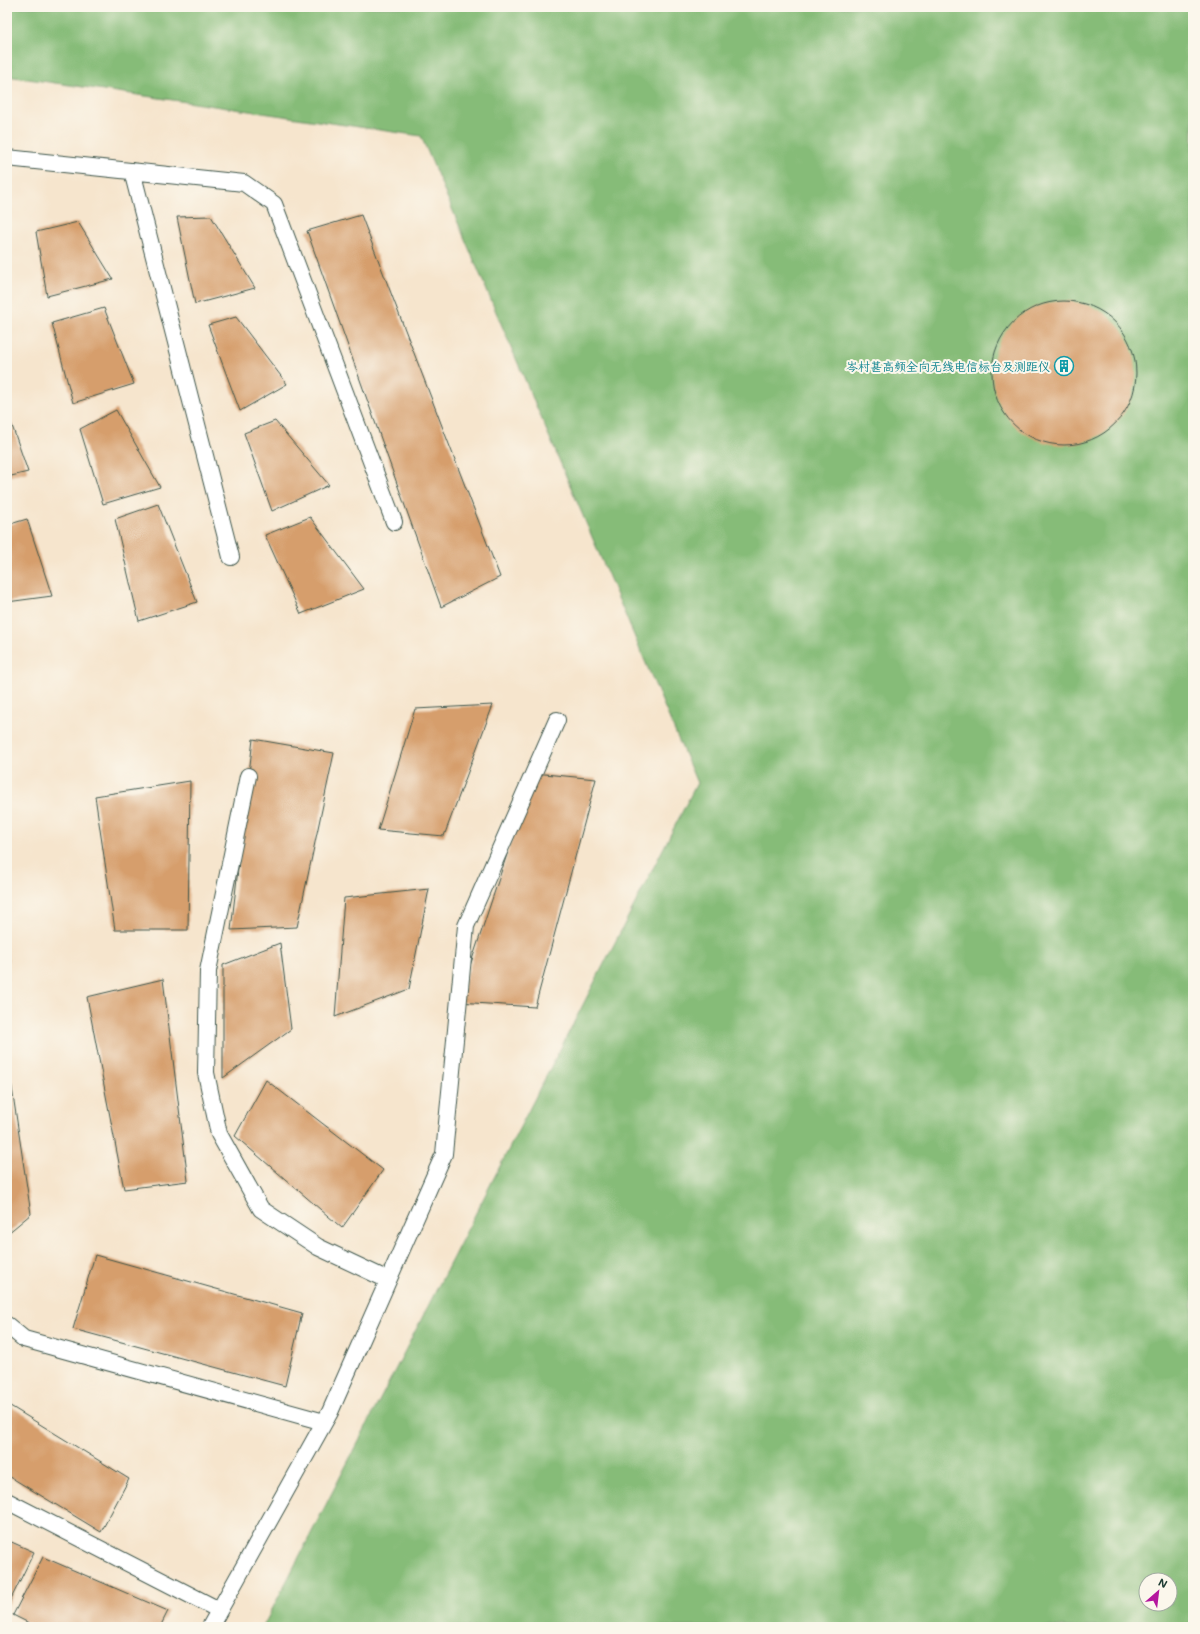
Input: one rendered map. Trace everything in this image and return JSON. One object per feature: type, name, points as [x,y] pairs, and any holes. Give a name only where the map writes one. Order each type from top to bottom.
[{"type":"lane","points":[[7,158],[244,182],[274,204],[394,522]]},
{"type":"lane","points":[[132,171],[231,557]]},
{"type":"lane","points":[[210,1627],[324,1422],[444,1154],[466,926],[557,720]]},
{"type":"lane","points":[[248,776],[208,971],[206,1073],[219,1134],[261,1209],[318,1247],[388,1280]]},
{"type":"lane","points":[[7,1326],[24,1339]]},
{"type":"lane","points":[[7,1334],[324,1422]]},
{"type":"lane","points":[[7,1501],[219,1610]]},
{"type":"green space","points":[[7,7],[1193,7],[1193,1627],[263,1627],[697,783],[421,136],[7,76]]},
{"type":"building","points":[[361,215],[500,577],[441,607],[307,231]]},
{"type":"building","points":[[211,216],[255,288],[195,304],[177,217]]},
{"type":"building","points":[[78,222],[113,279],[47,296],[36,232]]},
{"type":"building","name":"岑村甚高频全向无线电信标台及测距仪","points":[[1057,301],[1071,301],[1098,309],[1110,317],[1120,327],[1131,345],[1135,359],[1135,387],[1131,401],[1120,419],[1110,429],[1092,440],[1071,445],[1057,445],[1030,437],[1018,429],[1008,419],[997,401],[992,380],[992,366],[1000,339],[1008,327],[1018,317],[1036,306]]},
{"type":"building","points":[[104,308],[134,384],[73,403],[52,323]]},
{"type":"building","points":[[236,317],[287,384],[240,411],[208,325]]},
{"type":"building","points":[[116,410],[160,487],[103,504],[80,429]]},
{"type":"building","points":[[7,411],[28,472],[7,477]]},
{"type":"building","points":[[275,421],[329,485],[272,511],[244,433]]},
{"type":"building","points":[[158,504],[197,602],[139,621],[115,519]]},
{"type":"building","points":[[310,517],[364,589],[301,614],[265,535]]},
{"type":"building","points":[[27,519],[52,596],[7,602],[7,525]]},
{"type":"building","points":[[493,705],[444,836],[378,830],[415,709]]},
{"type":"building","points":[[253,739],[334,753],[297,927],[231,930]]},
{"type":"building","points":[[534,773],[596,779],[535,1007],[458,1002]]},
{"type":"building","points":[[190,781],[188,930],[115,930],[95,796]]},
{"type":"building","points":[[429,889],[409,989],[335,1017],[344,898]]},
{"type":"building","points":[[280,943],[291,1029],[223,1078],[223,965]]},
{"type":"building","points":[[7,954],[8,978],[7,979]]},
{"type":"building","points":[[163,979],[188,1181],[124,1189],[87,997]]},
{"type":"building","points":[[7,1055],[31,1214],[7,1234]]},
{"type":"building","points":[[266,1080],[383,1170],[342,1228],[235,1136]]},
{"type":"building","points":[[95,1255],[302,1313],[285,1386],[73,1329]]},
{"type":"building","points":[[7,1404],[129,1479],[101,1532],[7,1475]]},
{"type":"building","points":[[7,1540],[34,1552],[7,1607]]},
{"type":"building","points":[[43,1557],[168,1611],[160,1627],[37,1627],[13,1615]]},
{"type":"place","name":"岑村甚高频全向无线电信标台及测距仪","points":[[1064,366]]}]
